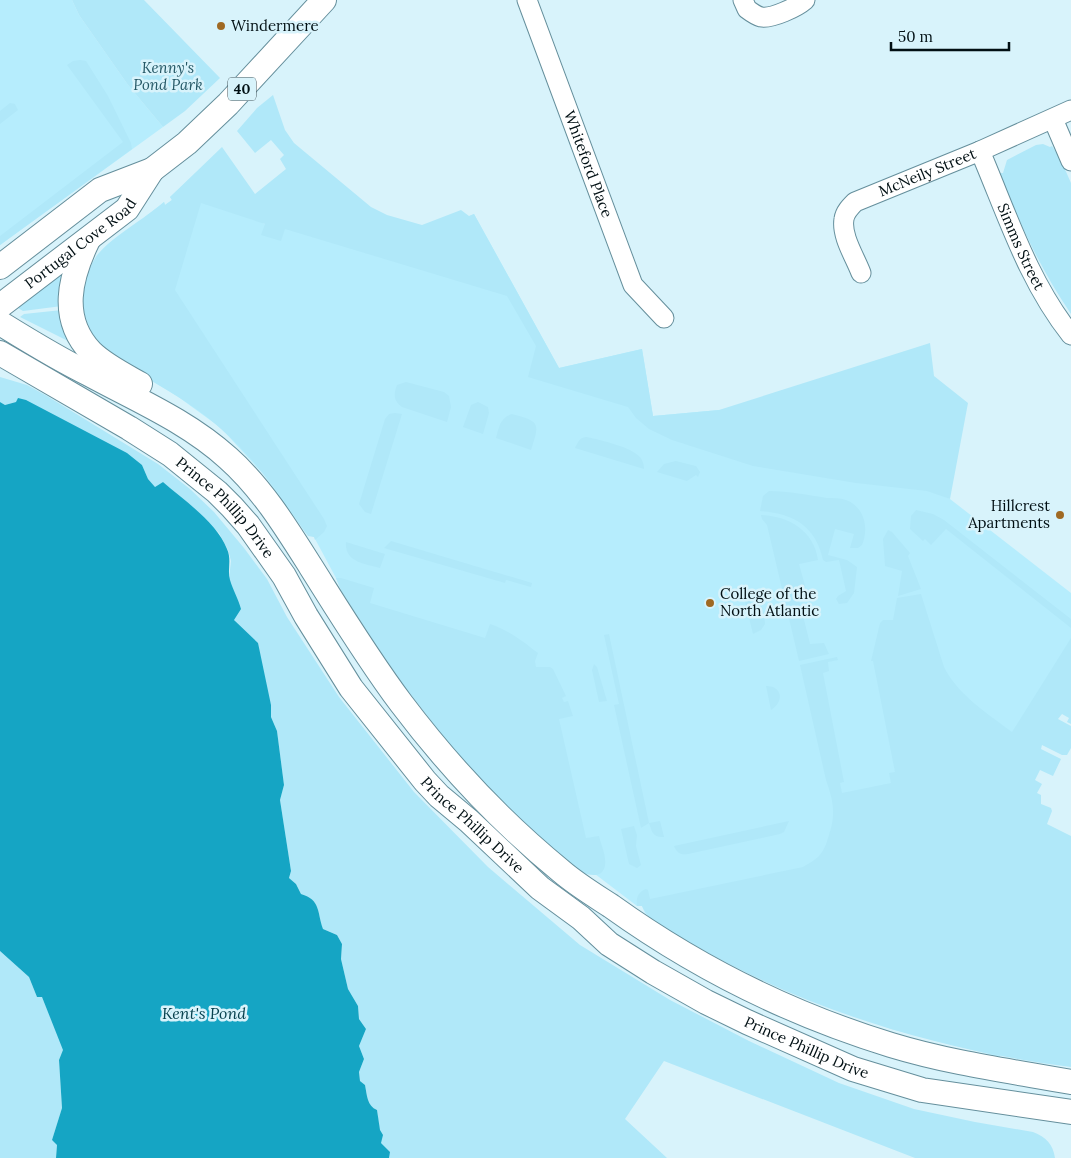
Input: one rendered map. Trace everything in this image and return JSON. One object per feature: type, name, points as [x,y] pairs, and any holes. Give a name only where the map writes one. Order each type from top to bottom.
[{"type":"main road","name":"Portugal Cove Road","points":[[0,267],[100,190],[152,170],[187,143],[228,104],[324,0]]},
{"type":"main road","name":"Portugal Cove Road","points":[[0,306],[127,209],[152,170]]},
{"type":"main road","points":[[88,240],[78,260],[71,293],[73,320],[76,330],[92,353],[180,409],[190,428]]},
{"type":"main road","name":"Prince Phillip Drive","points":[[0,323],[88,374],[129,393],[190,428],[232,461],[277,515],[385,682],[454,768],[509,825],[563,873],[642,929],[677,951],[739,984],[821,1021],[894,1046],[930,1055],[993,1070],[1071,1082]]},
{"type":"main road","name":"Prince Phillip Drive","points":[[0,353],[170,454],[217,492],[248,525],[284,576],[306,616],[351,688],[425,780],[439,796],[540,888],[581,918],[609,944],[706,1002],[853,1069],[922,1090],[1071,1112]]},
{"type":"main road","points":[[0,367],[34,373]]},
{"type":"street","name":"Whiteford Place","points":[[527,0],[633,285],[664,318]]},
{"type":"street","points":[[744,0],[747,9],[762,17],[777,14],[798,6],[805,0]]},
{"type":"street","name":"McNeily Street","points":[[861,273],[844,228],[844,217],[848,209],[855,202],[980,152],[1071,110]]},
{"type":"street","points":[[1053,119],[1071,162]]},
{"type":"street","name":"Simms Street","points":[[980,152],[1026,262],[1046,299],[1071,335]]},
{"type":"shaded area","points":[[0,0],[72,0],[79,15],[128,85],[163,127],[0,245]]},
{"type":"shaded area","name":"College of the North Atlantic","points":[[193,176],[272,229],[308,201],[427,236],[474,214],[559,368],[642,349],[653,416],[719,410],[876,459],[950,499],[1071,593],[1071,693],[1034,746],[1000,1057],[891,1029],[782,988],[709,953],[654,921],[645,913],[642,906],[637,906],[595,874],[582,872],[536,834],[461,756],[404,686],[341,590],[314,537],[305,532],[263,474],[221,428],[177,396],[129,367],[91,332],[87,322],[87,273],[97,255],[164,202],[165,205],[172,200],[170,197]]},
{"type":"green space","name":"Kenny's Pond Park","points":[[72,0],[144,0],[220,78],[185,111],[163,127],[128,85],[79,15]]},
{"type":"green space","points":[[73,61],[86,61],[108,96],[131,143],[132,149],[0,245],[0,236],[123,142],[67,65]]},
{"type":"green space","points":[[273,95],[285,130],[294,143],[371,207],[387,215],[422,225],[461,210],[469,216],[474,214],[559,368],[642,349],[653,416],[719,410],[930,343],[934,376],[968,403],[950,499],[927,491],[856,483],[753,466],[672,440],[649,429],[636,418],[628,407],[528,377],[536,346],[507,296],[285,229],[281,241],[261,235],[265,224],[201,203],[175,290],[324,519],[327,526],[324,532],[315,540],[314,537],[308,536],[266,477],[233,440],[193,407],[129,367],[103,347],[89,326],[83,304],[83,292],[90,268],[102,250],[164,202],[165,205],[172,200],[170,197],[222,147],[255,194],[286,169],[280,159],[284,155],[271,140],[255,153],[237,131],[257,108]]},
{"type":"green space","points":[[10,103],[15,104],[18,110],[0,124],[0,111]]},
{"type":"green space","points":[[1036,145],[1052,146],[1060,158],[1071,183],[1071,314],[1031,246],[1000,173],[1003,173],[1007,160]]},
{"type":"green space","points":[[66,270],[62,306],[23,311],[18,308]]},
{"type":"green space","points":[[62,310],[74,344],[20,317],[24,314]]},
{"type":"green space","points":[[0,377],[27,385],[47,396],[158,464],[190,489],[214,512],[267,579],[287,617],[339,697],[414,792],[488,867],[580,945],[670,1000],[749,1041],[839,1083],[914,1109],[1033,1132],[1042,1136],[1048,1142],[1053,1149],[1055,1158],[915,1158],[664,1061],[625,1119],[667,1158],[389,1158],[389,1152],[381,1143],[377,1110],[369,1103],[365,1085],[360,1081],[359,1072],[364,1059],[359,1046],[366,1029],[359,1019],[358,1006],[348,989],[341,959],[342,944],[337,935],[323,929],[315,903],[301,894],[296,884],[289,878],[291,871],[280,800],[284,785],[277,731],[271,717],[271,705],[241,628],[234,620],[229,578],[231,561],[228,550],[219,533],[163,482],[155,487],[148,479],[142,465],[16,402],[5,405],[0,402]]},
{"type":"green space","points":[[406,382],[444,392],[449,396],[451,407],[447,422],[399,405],[395,398],[397,385]]},
{"type":"green space","points":[[478,402],[488,407],[489,413],[483,434],[463,427],[471,405]]},
{"type":"green space","points":[[389,414],[402,414],[371,514],[365,512],[359,504],[385,419]]},
{"type":"green space","points":[[512,414],[528,419],[535,424],[536,434],[531,450],[496,438],[502,420]]},
{"type":"green space","points":[[586,437],[615,444],[636,453],[643,463],[644,469],[575,448],[580,439]]},
{"type":"green space","points":[[676,461],[696,466],[700,472],[698,477],[696,475],[687,481],[657,472],[664,464]]},
{"type":"green space","points":[[769,491],[844,499],[858,508],[864,519],[865,526],[862,545],[858,548],[850,548],[854,534],[835,529],[828,555],[847,560],[857,567],[854,593],[847,603],[839,604],[836,599],[846,591],[839,560],[826,562],[823,560],[815,538],[809,530],[793,518],[772,512],[760,511],[763,496]]},
{"type":"green space","points":[[916,510],[933,514],[944,520],[1071,619],[1071,628],[946,529],[931,545],[925,539],[923,541],[910,529],[911,516]]},
{"type":"green space","points":[[761,515],[781,518],[798,527],[806,533],[816,550],[818,560],[799,564],[806,589],[797,592],[810,644],[824,643],[829,654],[799,661],[767,525]]},
{"type":"green space","points":[[888,530],[892,532],[910,553],[908,556],[921,589],[898,596],[902,571],[885,566],[883,539]]},
{"type":"green space","points":[[391,541],[532,583],[531,587],[506,580],[505,583],[384,548]]},
{"type":"green space","points":[[346,542],[385,554],[380,568],[352,558],[346,549]]},
{"type":"green space","points":[[336,578],[374,588],[370,603],[485,638],[490,624],[515,636],[538,653],[535,661],[536,667],[550,667],[553,669],[566,696],[562,698],[564,702],[568,701],[573,716],[559,719],[586,838],[599,836],[603,849],[605,864],[600,874],[589,875],[575,867],[525,824],[469,766],[429,719],[390,665],[341,590]]},
{"type":"green space","points":[[921,594],[944,667],[950,677],[974,703],[1012,732],[1071,638],[1071,724],[1067,722],[1069,718],[1062,714],[1058,719],[1071,726],[1071,748],[1067,755],[1062,755],[1042,745],[1041,749],[1061,759],[1053,776],[1040,770],[1035,780],[1042,784],[1037,793],[1041,795],[1041,804],[1051,808],[1052,811],[1047,824],[1071,836],[1071,1067],[1021,1060],[922,1038],[826,1007],[779,988],[733,966],[662,927],[650,918],[642,906],[637,906],[638,896],[646,889],[650,899],[803,867],[816,859],[822,852],[831,830],[832,802],[800,665],[837,657],[838,660],[828,662],[829,671],[823,673],[844,782],[840,783],[842,793],[891,783],[889,773],[895,772],[873,661],[871,661],[880,623],[883,620],[893,620],[897,598]]},
{"type":"green space","points":[[744,597],[750,597],[758,601],[764,613],[765,624],[761,630],[753,634]]},
{"type":"green space","points":[[609,634],[649,823],[641,828],[614,705],[619,704],[604,635]]},
{"type":"green space","points":[[594,664],[597,667],[607,701],[599,702],[592,670]]},
{"type":"green space","points":[[766,686],[776,689],[780,695],[778,703],[771,710]]},
{"type":"green space","points":[[660,821],[664,837],[655,835],[649,823]]},
{"type":"green space","points":[[789,821],[784,832],[780,834],[688,854],[679,853],[674,846]]},
{"type":"green space","points":[[634,826],[637,835],[636,846],[641,865],[637,868],[629,864],[621,829]]},
{"type":"green space","points":[[0,951],[29,977],[37,997],[42,997],[64,1050],[59,1060],[62,1108],[52,1140],[57,1145],[56,1158],[0,1158]]},
{"type":"water","name":"Kent's Pond","points":[[18,398],[26,400],[127,453],[142,465],[148,479],[155,487],[163,482],[208,521],[216,530],[227,549],[230,580],[241,609],[234,620],[258,643],[271,705],[271,717],[277,731],[284,785],[280,800],[291,871],[289,878],[296,884],[301,894],[315,903],[323,929],[337,935],[342,944],[341,959],[348,989],[358,1006],[359,1019],[366,1029],[359,1046],[364,1059],[359,1072],[360,1081],[365,1085],[369,1103],[377,1110],[380,1130],[383,1135],[381,1143],[390,1152],[389,1158],[56,1158],[57,1145],[52,1140],[62,1108],[59,1060],[63,1050],[42,997],[37,997],[29,977],[0,951],[0,402],[5,405],[16,402]]},
{"type":"place","name":"Windermere","points":[[221,26]]},
{"type":"place","name":"Hillcrest Apartments","points":[[1060,515]]},
{"type":"place","name":"College of the North Atlantic","points":[[710,603]]}]
